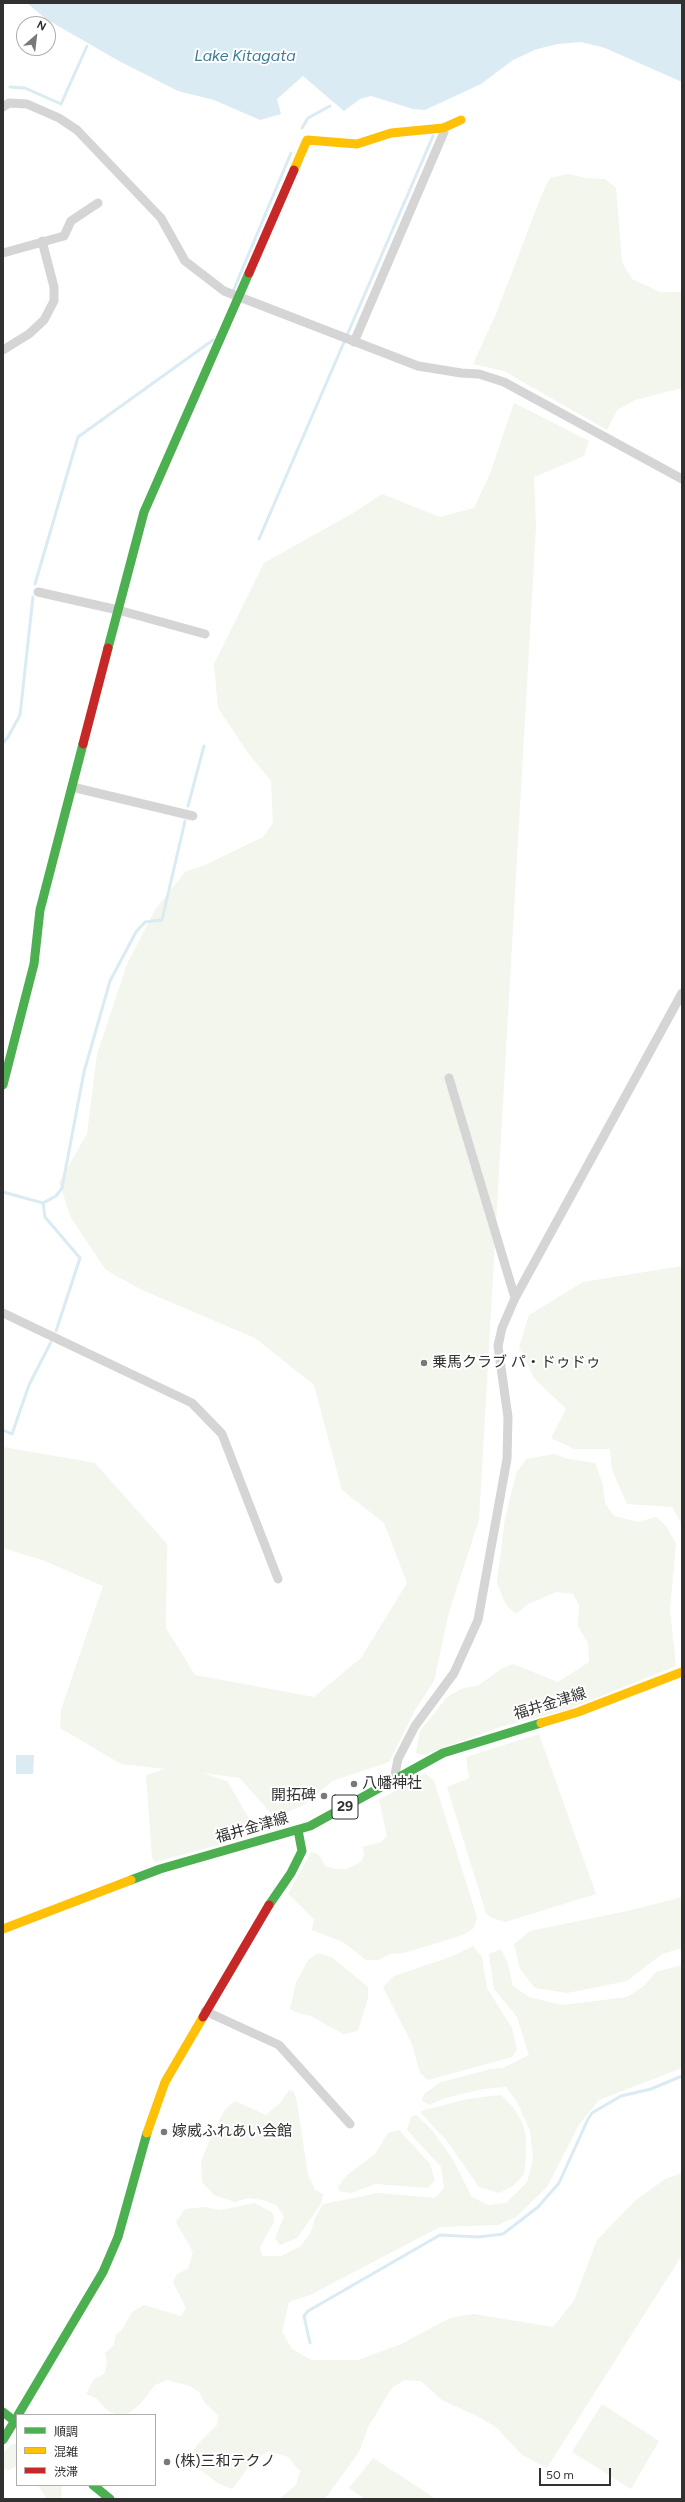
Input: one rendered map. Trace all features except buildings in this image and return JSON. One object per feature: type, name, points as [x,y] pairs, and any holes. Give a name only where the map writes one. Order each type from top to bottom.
[{"type":"street","points":[[5,102],[27,104],[59,118],[77,130],[161,218],[185,261],[224,291],[418,366],[479,374],[504,382],[682,479]]},
{"type":"street","points":[[3,1085],[34,964],[40,910],[144,512],[307,140],[357,144],[391,133],[443,128],[461,120]]},
{"type":"street","points":[[354,342],[444,132],[443,128]]},
{"type":"street","points":[[3,253],[64,236],[71,221],[98,203]]},
{"type":"street","points":[[3,350],[29,334],[44,320],[54,301],[54,288],[42,241]]},
{"type":"street","points":[[38,592],[118,610],[205,634]]},
{"type":"street","points":[[72,787],[193,816]]},
{"type":"street","points":[[394,1780],[398,1759],[415,1726],[454,1673],[478,1620],[507,1459],[508,1417],[498,1346],[502,1328],[515,1298],[682,993]]},
{"type":"street","points":[[449,1078],[515,1298]]},
{"type":"street","points":[[3,1313],[192,1403],[222,1434],[278,1579]]},
{"type":"street","name":"福井金津線","points":[[3,1929],[160,1869],[298,1830],[313,1824],[458,1747],[578,1712],[682,1672]]},
{"type":"street","points":[[20,2414],[106,2265],[118,2237],[149,2126],[165,2082],[205,2011],[301,1854],[302,1846],[298,1830]]},
{"type":"street","points":[[205,2011],[279,2046],[350,2124]]},
{"type":"street","points":[[3,2412],[16,2418]]},
{"type":"street","points":[[3,2440],[16,2420]]},
{"type":"street","points":[[94,2486],[110,2499]]},
{"type":"shaded area","points":[[568,174],[586,178],[605,179],[616,188],[622,262],[632,279],[660,292],[682,292],[682,388],[635,400],[617,410],[607,430],[504,371],[473,364],[496,314],[542,194],[550,178]]},
{"type":"shaded area","points":[[514,403],[589,441],[584,456],[534,477],[536,527],[479,1520],[449,1612],[434,1681],[415,1710],[389,1762],[332,1781],[304,1805],[274,1817],[240,1778],[203,1773],[227,1781],[258,1834],[156,1862],[152,1858],[146,1775],[165,1769],[121,1764],[60,1728],[61,1710],[103,1586],[42,1560],[3,1548],[3,1447],[95,1463],[167,1544],[166,1628],[195,1675],[314,1697],[361,1658],[407,1583],[384,1523],[342,1490],[314,1385],[255,1338],[142,1290],[106,1270],[71,1218],[59,1182],[87,1134],[97,1054],[127,964],[155,910],[185,872],[205,865],[263,837],[273,823],[271,781],[248,753],[218,708],[214,664],[264,563],[353,513],[382,494],[440,517],[474,508],[490,474]]},
{"type":"shaded area","points":[[682,1266],[682,1525],[672,1507],[627,1504],[612,1470],[610,1449],[574,1449],[551,1438],[566,1409],[534,1378],[519,1347],[529,1315],[583,1282]]},
{"type":"shaded area","points":[[554,1454],[568,1459],[595,1463],[603,1485],[605,1503],[614,1516],[638,1522],[656,1517],[666,1526],[676,1544],[670,1610],[676,1666],[566,1710],[500,1727],[424,1755],[416,1753],[420,1731],[447,1697],[461,1689],[479,1685],[501,1669],[513,1664],[558,1682],[589,1662],[588,1643],[578,1626],[579,1605],[573,1594],[556,1592],[528,1604],[516,1614],[506,1605],[497,1583],[505,1518],[516,1474],[526,1459]]},
{"type":"shaded area","points":[[539,1734],[596,1894],[505,1922],[490,1917],[486,1913],[447,1787],[469,1778],[466,1757]]},
{"type":"shaded area","points":[[425,1773],[434,1781],[477,1917],[474,1928],[463,1935],[404,1953],[390,1954],[378,1960],[366,1960],[343,1942],[312,1930],[314,1919],[288,1894],[311,1852],[318,1854],[325,1866],[336,1869],[347,1869],[361,1862],[364,1855],[363,1847],[381,1842],[387,1836],[379,1800]]},
{"type":"shaded area","points":[[682,1897],[682,1948],[662,1954],[627,1981],[567,1993],[535,1988],[520,1969],[514,1944],[530,1931],[627,1911]]},
{"type":"shaded area","points":[[473,1946],[482,1957],[487,1988],[512,2028],[517,2050],[512,2057],[428,2080],[420,2073],[412,2044],[383,1987],[394,1976],[453,1956]]},
{"type":"shaded area","points":[[501,1949],[508,1964],[513,1986],[529,1997],[562,2005],[627,1997],[644,1986],[656,1972],[682,1965],[682,2068],[599,2100],[580,2123],[547,2187],[516,2217],[498,2225],[440,2227],[310,2295],[289,2302],[282,2332],[292,2349],[311,2360],[358,2360],[401,2344],[450,2318],[473,2314],[553,2327],[574,2301],[597,2240],[636,2200],[665,2179],[682,2173],[682,2255],[547,2468],[522,2455],[497,2428],[481,2418],[442,2400],[421,2381],[404,2380],[392,2388],[368,2427],[359,2452],[327,2496],[323,2499],[279,2499],[296,2485],[300,2471],[288,2457],[268,2451],[252,2463],[232,2489],[219,2484],[195,2466],[190,2459],[196,2446],[217,2425],[218,2415],[205,2403],[199,2392],[190,2386],[167,2380],[155,2385],[141,2403],[127,2414],[115,2414],[107,2410],[96,2398],[86,2394],[94,2379],[104,2374],[107,2363],[105,2353],[114,2345],[116,2334],[121,2331],[132,2312],[144,2305],[181,2316],[186,2308],[173,2282],[177,2274],[188,2269],[193,2252],[176,2222],[185,2209],[205,2207],[221,2210],[255,2203],[273,2213],[274,2222],[260,2247],[262,2256],[281,2256],[301,2246],[311,2232],[315,2218],[323,2204],[379,2193],[435,2198],[444,2188],[441,2167],[407,2130],[411,2117],[416,2115],[431,2129],[452,2158],[472,2197],[488,2205],[506,2203],[527,2182],[533,2158],[530,2131],[517,2102],[506,2087],[483,2089],[445,2098],[429,2105],[422,2101],[424,2094],[441,2082],[491,2069],[503,2068],[529,2055],[517,2017],[494,1989],[489,1954]]},
{"type":"shaded area","points":[[318,1953],[333,1958],[368,1987],[368,1998],[358,2031],[343,2034],[311,2016],[298,2013],[290,2009],[296,1983],[308,1960]]},
{"type":"shaded area","points":[[289,2090],[294,2092],[297,2102],[308,2175],[315,2190],[323,2194],[321,2204],[297,2238],[280,2245],[275,2239],[284,2216],[276,2205],[263,2200],[248,2198],[235,2202],[214,2195],[202,2182],[201,2162],[213,2131],[225,2110],[235,2101],[266,2115],[281,2102]]},
{"type":"shaded area","points":[[501,2095],[513,2107],[522,2122],[526,2136],[526,2156],[524,2174],[513,2186],[499,2193],[479,2187],[446,2140],[421,2113],[421,2111],[467,2099]]},
{"type":"shaded area","points":[[399,2130],[430,2164],[435,2180],[428,2188],[376,2184],[351,2193],[339,2191],[338,2187],[346,2176],[375,2154],[388,2133]]},
{"type":"shaded area","points":[[602,2404],[659,2441],[631,2489],[572,2452]]},
{"type":"shaded area","points":[[16,2444],[16,2466],[9,2470],[3,2469],[3,2454],[10,2445]]},
{"type":"shaded area","points":[[373,2458],[436,2499],[365,2499],[349,2488]]},
{"type":"shaded area","points":[[39,2486],[62,2486],[61,2499],[47,2499]]},
{"type":"water","name":"Lake Kitagata","points":[[27,3],[682,3],[682,82],[605,48],[581,42],[558,44],[537,49],[513,60],[481,84],[425,110],[413,109],[371,96],[360,99],[344,111],[303,76],[277,99],[281,114],[260,120],[214,100],[178,91],[119,61],[56,25],[56,16],[42,16]]},
{"type":"water","points":[[16,1755],[34,1755],[33,1774],[16,1774]]},
{"type":"waterway","points":[[10,87],[25,88],[61,104],[87,46]]},
{"type":"waterway","points":[[302,128],[308,118],[330,106]]},
{"type":"waterway","points":[[259,539],[433,136]]},
{"type":"waterway","points":[[234,289],[291,153]]},
{"type":"waterway","points":[[35,584],[78,437],[213,340]]},
{"type":"waterway","points":[[3,743],[20,715],[33,597]]},
{"type":"waterway","points":[[188,806],[204,746]]},
{"type":"waterway","points":[[56,1331],[80,1258],[45,1217],[43,1203],[56,1196],[62,1188],[84,1072],[110,981],[136,932],[145,922],[162,920],[185,821]]},
{"type":"waterway","points":[[3,1192],[43,1203]]},
{"type":"waterway","points":[[3,1430],[12,1434],[29,1385],[51,1342]]},
{"type":"waterway","points":[[310,2343],[304,2316],[308,2311],[440,2235],[478,2237],[503,2234],[538,2207],[559,2183],[592,2113],[621,2096],[651,2089],[682,2076]]},
{"type":"traffic: fast","points":[[108,648],[144,512],[249,273]]},
{"type":"traffic: fast","points":[[3,1085],[34,964],[40,910],[83,744]]},
{"type":"traffic: fast","points":[[131,1880],[160,1869],[310,1826],[443,1753],[541,1723]]},
{"type":"traffic: fast","points":[[269,1905],[291,1873],[302,1851],[298,1830]]},
{"type":"traffic: fast","points":[[19,2414],[103,2272],[118,2237],[147,2133]]},
{"type":"traffic: fast","points":[[3,2412],[16,2422]]},
{"type":"traffic: fast","points":[[3,2440],[16,2419]]},
{"type":"traffic: fast","points":[[94,2486],[110,2499]]},
{"type":"traffic: slow","points":[[294,170],[307,140],[357,144],[391,133],[443,128],[461,120]]},
{"type":"traffic: slow","points":[[541,1723],[578,1712],[682,1672]]},
{"type":"traffic: slow","points":[[3,1929],[131,1880]]},
{"type":"traffic: slow","points":[[147,2133],[165,2082],[203,2017]]},
{"type":"traffic: jam","points":[[249,273],[294,170]]},
{"type":"traffic: jam","points":[[83,744],[108,648]]},
{"type":"traffic: jam","points":[[203,2017],[269,1905]]},
{"type":"place","name":"乗馬クラブ パ・ドゥドゥ","points":[[424,1363]]},
{"type":"place","name":"八幡神社","points":[[354,1784]]},
{"type":"place","name":"開拓碑","points":[[324,1796]]},
{"type":"place","name":"嫁威ふれあい会館","points":[[164,2132]]},
{"type":"place","name":"(株)三和テクノ","points":[[167,2462]]}]
